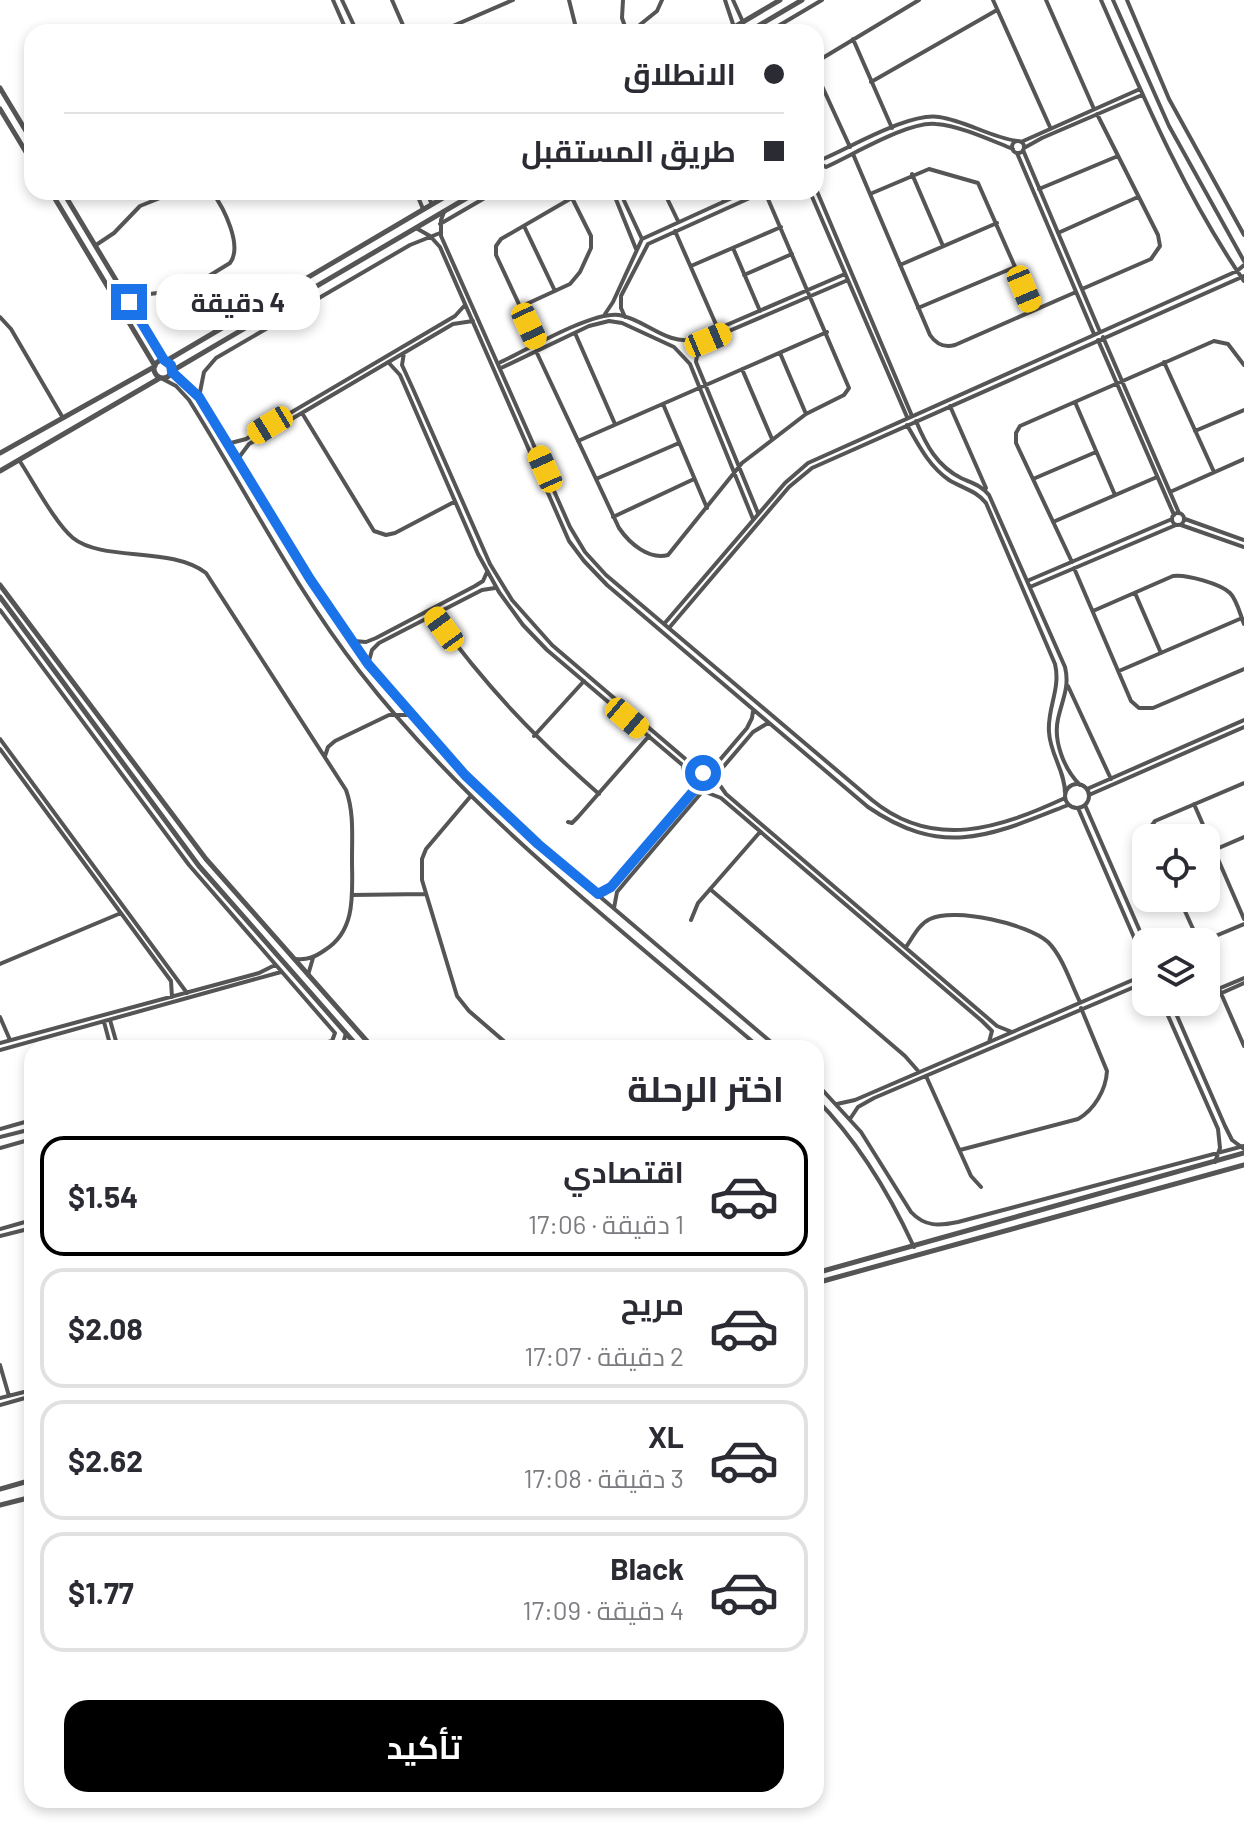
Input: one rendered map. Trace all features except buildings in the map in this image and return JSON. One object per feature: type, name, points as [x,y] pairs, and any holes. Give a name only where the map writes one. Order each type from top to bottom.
[{"type":"street","points":[[333,0],[344,24]]},
{"type":"street","points":[[352,0],[343,2],[353,24]]},
{"type":"street","points":[[392,0],[402,24]]},
{"type":"street","points":[[455,24],[498,3],[513,0]]},
{"type":"street","points":[[569,0],[575,24]]},
{"type":"street","points":[[623,0],[622,18],[625,24]]},
{"type":"street","points":[[640,24],[657,11],[662,0]]},
{"type":"street","points":[[725,0],[733,24]]},
{"type":"street","points":[[733,0],[743,22]]},
{"type":"street","points":[[739,24],[780,0]]},
{"type":"street","points":[[763,23],[802,0]]},
{"type":"street","points":[[782,24],[822,0]]},
{"type":"street","points":[[824,57],[919,0]]},
{"type":"street","points":[[993,0],[1050,127]]},
{"type":"street","points":[[853,154],[933,340],[947,346],[1151,259],[1159,251],[1160,240],[1096,111],[1046,0]]},
{"type":"street","points":[[1101,0],[1181,174],[1242,276]]},
{"type":"street","points":[[1113,0],[1169,126],[1244,263],[1242,276]]},
{"type":"street","points":[[1127,0],[1169,99],[1244,235]]},
{"type":"street","points":[[871,82],[997,10]]},
{"type":"street","points":[[852,39],[892,128]]},
{"type":"street","points":[[0,88],[24,128]]},
{"type":"street","points":[[824,90],[850,147]]},
{"type":"street","points":[[1097,333],[1013,144],[1141,92]]},
{"type":"street","points":[[0,109],[24,149]]},
{"type":"street","points":[[826,167],[928,123],[945,125],[1015,151],[1096,111]]},
{"type":"street","points":[[824,158],[914,119],[933,116],[1019,141],[1079,290]]},
{"type":"street","points":[[1039,189],[1118,156]]},
{"type":"street","points":[[870,194],[924,169],[975,181],[981,186],[1034,310]]},
{"type":"street","points":[[912,174],[943,246]]},
{"type":"street","points":[[1058,233],[1138,197]]},
{"type":"street","points":[[56,200],[154,366],[155,374],[181,390],[189,400],[307,595],[342,648],[392,713],[470,797],[560,878],[749,1039],[757,1030]]},
{"type":"street","points":[[69,200],[129,302],[171,365],[172,372],[199,397],[310,579],[368,664],[410,715],[478,789],[769,1040]]},
{"type":"street","points":[[95,245],[114,233],[140,206],[155,200]]},
{"type":"street","points":[[129,302],[149,294],[186,290],[230,263],[237,249],[216,200]]},
{"type":"street","points":[[419,200],[423,209]]},
{"type":"street","points":[[430,200],[432,204]]},
{"type":"street","points":[[0,453],[439,200]]},
{"type":"street","points":[[0,471],[161,378],[166,378],[464,200]]},
{"type":"street","points":[[440,224],[481,200]]},
{"type":"street","points":[[538,345],[495,248],[499,241],[569,200]]},
{"type":"street","points":[[520,307],[576,279],[591,244],[589,229],[573,200]]},
{"type":"street","points":[[618,200],[642,239]]},
{"type":"street","points":[[622,200],[636,249]]},
{"type":"street","points":[[668,200],[678,221]]},
{"type":"street","points":[[625,317],[620,305],[621,296],[643,250],[652,241],[746,200]]},
{"type":"street","points":[[536,351],[623,534],[647,553],[663,557],[673,551],[739,466],[806,414],[844,395],[849,388],[768,200]]},
{"type":"street","points":[[813,200],[910,417]]},
{"type":"street","points":[[821,200],[910,417]]},
{"type":"street","points":[[500,366],[603,315],[613,302],[642,239],[724,201]]},
{"type":"street","points":[[444,212],[440,233],[570,527],[585,552],[612,580],[878,806],[901,818],[917,825],[947,830],[975,830],[999,825],[1065,795],[1072,785],[1080,785]]},
{"type":"street","points":[[899,265],[997,223]]},
{"type":"street","points":[[524,226],[555,291]]},
{"type":"street","points":[[826,229],[832,226]]},
{"type":"street","points":[[691,266],[781,227]]},
{"type":"street","points":[[416,228],[430,236],[440,247],[569,541],[607,585],[868,807],[895,823],[924,834],[947,838],[975,837],[999,832],[1068,805],[1078,808],[1085,805]]},
{"type":"street","points":[[675,231],[718,329]]},
{"type":"street","points":[[199,397],[204,372],[216,358],[410,245],[440,233]]},
{"type":"street","points":[[733,248],[760,311]]},
{"type":"street","points":[[744,275],[792,254]]},
{"type":"street","points":[[918,308],[1015,267]]},
{"type":"street","points":[[667,626],[758,513],[802,467],[1097,333],[1242,276]]},
{"type":"street","points":[[667,626],[800,477],[818,465],[1242,276]]},
{"type":"street","points":[[758,513],[696,362],[697,352],[702,344],[847,277]]},
{"type":"street","points":[[603,315],[625,317],[683,341],[810,293]]},
{"type":"street","points":[[227,444],[248,442],[302,413],[404,353],[452,321],[465,305]]},
{"type":"street","points":[[0,317],[11,329],[63,418]]},
{"type":"street","points":[[237,460],[248,442],[452,321],[473,321]]},
{"type":"street","points":[[500,366],[602,322],[629,326],[682,353],[690,364],[753,519]]},
{"type":"street","points":[[138,338],[148,332]]},
{"type":"street","points":[[578,441],[827,332]]},
{"type":"street","points":[[575,333],[615,424]]},
{"type":"street","points":[[1101,338],[1178,525]]},
{"type":"street","points":[[1244,365],[1228,344],[1220,340],[1022,424],[1017,430],[1016,443],[1131,701],[1139,708],[1146,709],[1244,669]]},
{"type":"street","points":[[404,353],[402,373],[454,502],[496,588],[536,639],[688,765],[697,787]]},
{"type":"street","points":[[780,353],[806,414]]},
{"type":"street","points":[[388,362],[402,373],[497,576],[530,622],[584,681],[649,736],[688,765],[708,774]]},
{"type":"street","points":[[1164,362],[1214,472]]},
{"type":"street","points":[[742,369],[772,439]]},
{"type":"street","points":[[1119,382],[1170,492],[1175,516]]},
{"type":"street","points":[[1075,402],[1115,495]]},
{"type":"street","points":[[663,404],[707,508]]},
{"type":"street","points":[[950,406],[1065,667],[1067,684],[1111,779]]},
{"type":"street","points":[[1195,431],[1244,410]]},
{"type":"street","points":[[302,413],[374,531],[395,533],[454,502]]},
{"type":"street","points":[[916,421],[926,444],[939,461],[956,475],[981,486],[989,495]]},
{"type":"street","points":[[519,427],[525,425]]},
{"type":"street","points":[[907,425],[934,467],[984,500],[1036,619],[1057,671],[1049,731],[1052,750],[1065,783],[1068,805]]},
{"type":"street","points":[[596,479],[679,443]]},
{"type":"street","points":[[1033,479],[1096,452]]},
{"type":"street","points":[[19,459],[68,532],[81,543],[181,560],[206,573],[346,790],[351,807],[350,916],[345,931],[336,943],[313,958],[294,958]]},
{"type":"street","points":[[1170,492],[1244,459]]},
{"type":"street","points":[[1053,522],[1157,477]]},
{"type":"street","points":[[613,517],[694,479]]},
{"type":"street","points":[[1073,565],[1175,516],[1244,540]]},
{"type":"street","points":[[1028,584],[1178,525],[1185,519]]},
{"type":"street","points":[[1178,525],[1244,547]]},
{"type":"street","points":[[999,532],[1005,530]]},
{"type":"street","points":[[352,641],[382,638],[434,615],[474,591],[487,572]]},
{"type":"street","points":[[1093,611],[1173,576],[1188,576],[1228,591],[1234,598],[1243,621],[1118,671]]},
{"type":"street","points":[[607,585],[612,580]]},
{"type":"street","points":[[0,585],[206,859],[366,1040]]},
{"type":"street","points":[[368,664],[372,650],[382,638],[474,591],[496,588]]},
{"type":"street","points":[[1135,593],[1161,653]]},
{"type":"street","points":[[0,597],[190,854],[352,1040]]},
{"type":"street","points":[[0,610],[189,865],[335,1033],[332,1040]]},
{"type":"street","points":[[434,615],[480,676],[534,736],[599,794]]},
{"type":"street","points":[[1036,619],[1043,617]]},
{"type":"street","points":[[534,736],[584,681]]},
{"type":"street","points":[[1067,684],[1057,720],[1057,737],[1068,768],[1088,792]]},
{"type":"street","points":[[392,713],[398,700]]},
{"type":"street","points":[[598,894],[621,876],[747,728],[752,709]]},
{"type":"street","points":[[325,756],[328,747],[335,741],[392,713],[410,715]]},
{"type":"street","points":[[1139,928],[1085,805],[1088,792],[1244,720]]},
{"type":"street","points":[[614,908],[617,892],[753,732],[768,723]]},
{"type":"street","points":[[1088,792],[1244,727]]},
{"type":"street","points":[[747,728],[753,732]]},
{"type":"street","points":[[568,822],[574,822],[649,736]]},
{"type":"street","points":[[0,739],[171,975],[172,997]]},
{"type":"street","points":[[0,749],[121,913],[187,993]]},
{"type":"street","points":[[714,777],[726,798],[760,832],[984,1018],[1012,1032]]},
{"type":"street","points":[[844,786],[848,781]]},
{"type":"street","points":[[1152,824],[1244,783]]},
{"type":"street","points":[[703,791],[726,798],[906,948],[984,1018],[992,1031],[989,1042]]},
{"type":"street","points":[[470,797],[426,849],[421,869],[457,996],[469,1011],[503,1040]]},
{"type":"street","points":[[1194,804],[1203,824]]},
{"type":"street","points":[[1078,808],[1132,933]]},
{"type":"street","points":[[52,820],[57,816]]},
{"type":"street","points":[[691,920],[695,906],[760,832]]},
{"type":"street","points":[[1220,847],[1244,837]]},
{"type":"street","points":[[1220,864],[1244,922],[1220,933]]},
{"type":"street","points":[[560,878],[568,869]]},
{"type":"street","points":[[621,876],[627,880]]},
{"type":"street","points":[[710,889],[905,1056],[919,1072]]},
{"type":"street","points":[[352,895],[426,894]]},
{"type":"street","points":[[0,964],[121,913]]},
{"type":"street","points":[[906,948],[922,925],[936,917],[970,915],[1035,934],[1049,943],[1080,1005],[1107,1071],[1104,1086],[1091,1110],[1078,1119],[960,1150]]},
{"type":"street","points":[[248,922],[255,916]]},
{"type":"street","points":[[259,935],[266,928]]},
{"type":"street","points":[[308,975],[313,958]]},
{"type":"street","points":[[0,1043],[259,973],[275,965]]},
{"type":"street","points":[[37,1040],[281,972]]},
{"type":"street","points":[[1244,980],[1220,991],[1244,1046]]},
{"type":"street","points":[[1129,985],[1132,982]]},
{"type":"street","points":[[850,1119],[858,1107],[873,1096],[919,1072],[1132,984]]},
{"type":"street","points":[[837,1104],[873,1096],[926,1076],[1080,1005]]},
{"type":"street","points":[[1168,1016],[1218,1129],[1219,1153],[1215,1162]]},
{"type":"street","points":[[1177,1016],[1225,1126],[1232,1140],[1243,1149]]},
{"type":"street","points":[[0,1017],[10,1040]]},
{"type":"street","points":[[107,1021],[110,1040]]},
{"type":"street","points":[[107,1021],[115,1040]]},
{"type":"street","points":[[344,1040],[346,1033]]},
{"type":"street","points":[[0,1050],[24,1043]]},
{"type":"street","points":[[926,1076],[971,1176],[981,1187]]},
{"type":"street","points":[[824,1091],[850,1119],[880,1160],[908,1207],[921,1221],[943,1225],[1243,1149]]},
{"type":"street","points":[[824,1108],[860,1151],[898,1213],[914,1247]]},
{"type":"street","points":[[0,1129],[24,1122]]},
{"type":"street","points":[[16,1125],[19,1132]]},
{"type":"street","points":[[0,1137],[24,1131]]},
{"type":"street","points":[[0,1148],[24,1141]]},
{"type":"street","points":[[824,1271],[1215,1162],[1243,1149]]},
{"type":"street","points":[[824,1281],[1244,1165]]},
{"type":"street","points":[[1128,1187],[1128,1193],[1138,1194]]},
{"type":"street","points":[[1085,1199],[1097,1200],[1097,1206]]},
{"type":"street","points":[[898,1213],[908,1207]]},
{"type":"street","points":[[0,1229],[24,1222]]},
{"type":"street","points":[[0,1236],[24,1230]]},
{"type":"street","points":[[0,1365],[9,1396]]},
{"type":"street","points":[[0,1398],[24,1395]]},
{"type":"street","points":[[0,1405],[24,1396]]},
{"type":"street","points":[[0,1489],[24,1482]]},
{"type":"street","points":[[0,1505],[24,1499]]},
{"type":"route","points":[[129,302],[164,360],[171,365],[172,372],[199,397],[310,579],[368,664],[437,746],[493,803],[598,894],[611,887],[696,788],[694,777],[686,768],[690,763],[703,773]]}]
